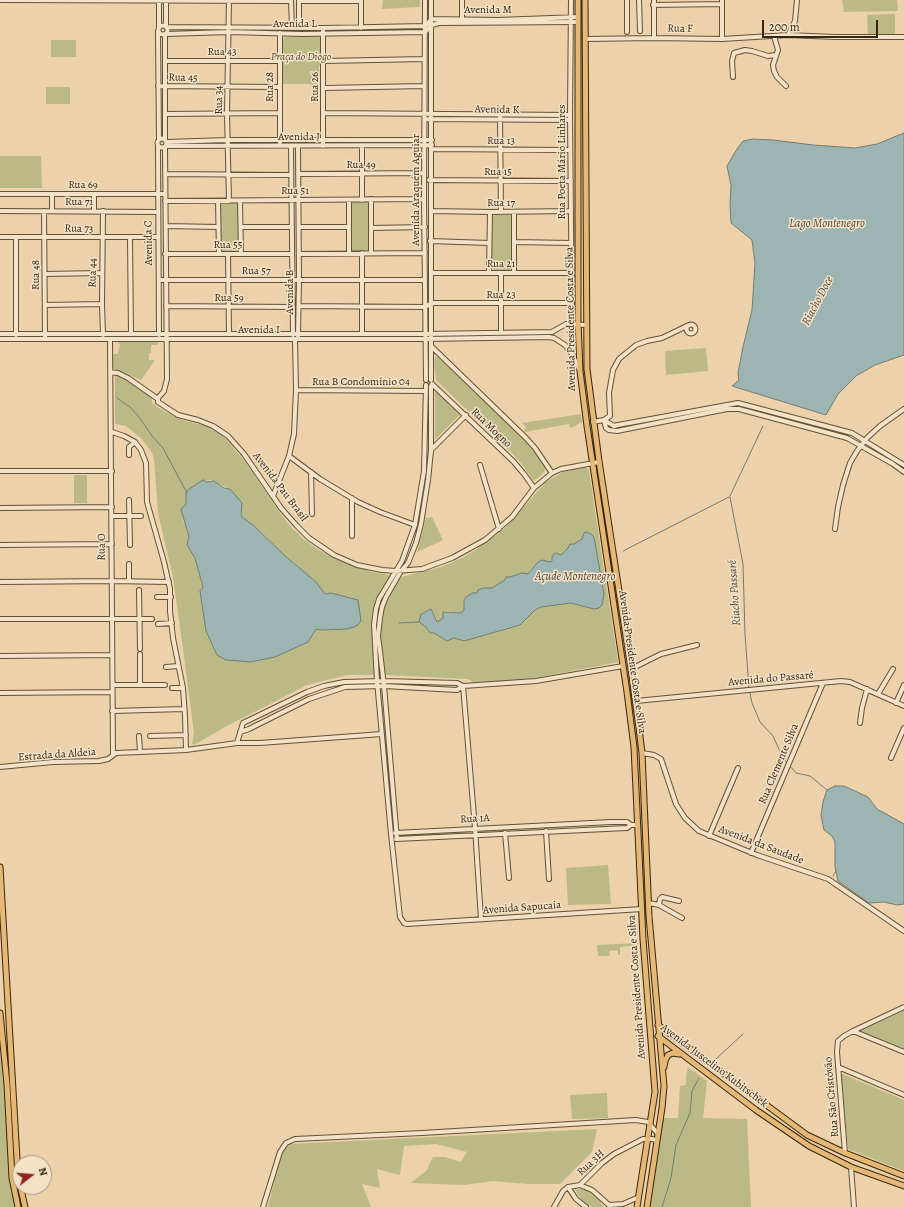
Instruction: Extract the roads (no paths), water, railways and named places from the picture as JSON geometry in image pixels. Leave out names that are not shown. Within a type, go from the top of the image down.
[{"type":"main road","name":"Avenida Presidente Costa e Silva","points":[[578,0],[578,325],[580,371],[592,463],[634,747],[642,909],[655,1092],[637,1207]]},
{"type":"main road","name":"Avenida Presidente Costa e Silva","points":[[585,0],[586,369],[599,462],[628,643],[642,753],[649,904],[664,1086],[647,1207]]},
{"type":"main road","points":[[578,232],[586,232]]},
{"type":"main road","points":[[618,634],[626,632]]},
{"type":"main road","points":[[620,645],[628,643]]},
{"type":"main road","points":[[634,747],[641,747]]},
{"type":"main road","points":[[637,807],[644,806]]},
{"type":"main road","points":[[637,818],[645,818]]},
{"type":"main road","points":[[0,867],[18,1176],[25,1207]]},
{"type":"main road","points":[[0,967],[5,965],[6,962]]},
{"type":"main road","points":[[0,978],[7,980]]},
{"type":"main road","points":[[0,1013],[7,1084],[12,1178],[18,1207]]},
{"type":"main road","name":"Avenida Juscelino Kubitschek","points":[[904,1176],[845,1154],[800,1130],[658,1025],[651,1031],[781,1128],[827,1156],[851,1167],[904,1186]]},
{"type":"main road","points":[[664,1086],[664,1065],[666,1058],[670,1054],[680,1054]]},
{"type":"main road","points":[[827,1156],[831,1147]]},
{"type":"street","points":[[0,0],[291,0],[292,28]]},
{"type":"street","points":[[159,0],[159,140],[157,143],[158,146],[162,148],[166,144],[162,139],[159,140]]},
{"type":"street","points":[[158,30],[161,35],[165,34],[167,31],[166,0]]},
{"type":"street","points":[[299,28],[299,0],[361,0],[361,28]]},
{"type":"street","name":"Avenida Araquém Aguiar","points":[[398,571],[408,563],[416,543],[421,524],[431,451],[429,383],[425,336],[424,0]]},
{"type":"street","name":"Avenida Araquém Aguiar","points":[[398,571],[415,525],[424,471],[426,391],[429,383],[432,303],[431,0]]},
{"type":"street","points":[[462,0],[462,19]]},
{"type":"street","name":"Rua Poeta Mário Linhares","points":[[571,0],[570,150],[572,324]]},
{"type":"street","points":[[626,0],[627,32]]},
{"type":"street","points":[[639,0],[640,31]]},
{"type":"street","points":[[788,35],[795,21],[797,0]]},
{"type":"street","name":"Rua 34","points":[[229,1],[227,114],[229,201]]},
{"type":"street","points":[[654,38],[654,2],[722,2],[722,39]]},
{"type":"street","points":[[425,26],[432,19]]},
{"type":"street","name":"Avenida M","points":[[432,19],[498,21]]},
{"type":"street","name":"Avenida M","points":[[432,25],[438,23],[578,20]]},
{"type":"street","points":[[425,32],[432,25]]},
{"type":"street","points":[[158,30],[162,26],[166,27]]},
{"type":"street","name":"Avenida L","points":[[166,27],[280,34],[361,28],[425,26]]},
{"type":"street","name":"Avenida L","points":[[165,34],[280,28],[299,28],[323,31],[425,32]]},
{"type":"street","name":"Rua 28","points":[[280,28],[280,146]]},
{"type":"street","name":"Rua 26","points":[[323,31],[323,146]]},
{"type":"street","name":"Avenida C","points":[[158,399],[167,384],[165,254],[165,34]]},
{"type":"street","name":"Rua F","points":[[585,39],[722,39],[788,35],[904,37]]},
{"type":"street","points":[[774,36],[778,50],[773,65],[774,72],[777,78],[786,86]]},
{"type":"street","points":[[733,77],[732,61],[734,53],[745,50],[768,56],[776,55]]},
{"type":"street","points":[[324,61],[424,59]]},
{"type":"street","name":"Rua 43","points":[[165,61],[279,61]]},
{"type":"street","name":"Rua 45","points":[[158,86],[228,88],[279,87]]},
{"type":"street","points":[[324,88],[424,86]]},
{"type":"street","points":[[165,114],[279,113]]},
{"type":"street","name":"Avenida K","points":[[324,113],[570,114]]},
{"type":"street","points":[[500,114],[501,212]]},
{"type":"street","name":"Avenida K","points":[[424,119],[570,120]]},
{"type":"street","name":"Avenida J","points":[[166,144],[228,140],[323,139],[425,143],[432,147]]},
{"type":"street","name":"Avenida J","points":[[166,144],[228,146],[362,146],[425,143],[432,140]]},
{"type":"street","name":"Avenida C","points":[[158,146],[159,337]]},
{"type":"street","name":"Avenida B","points":[[292,146],[292,334]]},
{"type":"street","name":"Avenida B","points":[[298,146],[299,334]]},
{"type":"street","points":[[362,146],[362,200]]},
{"type":"street","name":"Rua 13","points":[[432,147],[500,150],[570,150]]},
{"type":"street","name":"Rua 49","points":[[298,174],[424,173]]},
{"type":"street","points":[[166,174],[291,174]]},
{"type":"street","name":"Rua 15","points":[[425,181],[571,181]]},
{"type":"street","name":"Rua 69","points":[[0,194],[165,194]]},
{"type":"street","points":[[52,194],[52,211]]},
{"type":"street","points":[[94,194],[94,211]]},
{"type":"street","points":[[371,199],[371,253]]},
{"type":"street","name":"Rua 51","points":[[165,200],[240,201],[424,199]]},
{"type":"street","points":[[349,200],[349,253]]},
{"type":"street","points":[[218,201],[219,254]]},
{"type":"street","points":[[240,201],[241,254]]},
{"type":"street","name":"Rua 71","points":[[0,211],[158,212]]},
{"type":"street","name":"Rua 48","points":[[44,211],[45,337]]},
{"type":"street","name":"Rua 44","points":[[103,211],[103,334]]},
{"type":"street","name":"Rua 17","points":[[432,211],[571,211]]},
{"type":"street","points":[[489,273],[490,212]]},
{"type":"street","points":[[514,212],[514,273]]},
{"type":"street","points":[[166,226],[218,227]]},
{"type":"street","points":[[241,227],[292,227]]},
{"type":"street","points":[[298,227],[349,227]]},
{"type":"street","points":[[371,228],[425,227]]},
{"type":"street","name":"Rua 73","points":[[0,237],[158,237]]},
{"type":"street","points":[[16,238],[16,335]]},
{"type":"street","points":[[130,238],[131,334]]},
{"type":"street","points":[[425,240],[489,242]]},
{"type":"street","points":[[514,242],[571,243]]},
{"type":"street","points":[[362,253],[362,334]]},
{"type":"street","points":[[299,254],[425,253]]},
{"type":"street","name":"Rua 55","points":[[165,254],[292,254]]},
{"type":"street","points":[[228,255],[229,334]]},
{"type":"street","points":[[44,274],[102,273]]},
{"type":"street","name":"Rua 21","points":[[432,273],[571,273]]},
{"type":"street","points":[[501,273],[501,332]]},
{"type":"street","name":"Rua 57","points":[[159,280],[425,280]]},
{"type":"street","points":[[299,306],[425,306],[432,303]]},
{"type":"street","name":"Rua 23","points":[[432,303],[571,304]]},
{"type":"street","points":[[45,304],[102,304]]},
{"type":"street","name":"Rua 59","points":[[166,306],[292,307]]},
{"type":"street","name":"Avenida I","points":[[431,336],[501,332],[552,332],[566,324],[572,324]]},
{"type":"street","points":[[572,324],[586,325]]},
{"type":"street","points":[[593,422],[604,420],[610,416],[609,393],[613,370],[620,359],[636,345],[662,338],[689,325]]},
{"type":"street","points":[[518,332],[518,338]]},
{"type":"street","name":"Avenida I","points":[[0,334],[110,339],[159,337],[166,334],[362,334],[425,336]]},
{"type":"street","name":"Avenida I","points":[[0,339],[103,334],[131,334],[166,339],[295,339],[425,336],[518,338],[550,337],[562,342],[572,354],[580,371]]},
{"type":"street","points":[[272,496],[289,456],[295,420],[295,339],[292,334]]},
{"type":"street","points":[[295,339],[299,334]]},
{"type":"street","name":"Rua O","points":[[110,339],[112,432],[111,580],[113,755]]},
{"type":"street","points":[[431,346],[526,438],[552,472]]},
{"type":"street","name":"Avenida Pau Brasil","points":[[110,372],[118,373],[128,378],[158,399],[159,403],[178,415],[198,420],[213,426],[228,436],[244,454],[272,496],[303,533],[328,551],[344,560],[357,565],[382,570],[398,571],[422,569],[452,558],[475,547],[512,517],[534,488],[552,472],[599,462]]},
{"type":"street","name":"Rua Mogno","points":[[429,383],[466,415],[513,461],[534,488]]},
{"type":"street","name":"Rua B Condomínio 04","points":[[296,390],[426,391]]},
{"type":"street","points":[[604,420],[614,426],[738,403],[852,433],[904,465]]},
{"type":"street","points":[[604,420],[605,426],[609,430],[617,431],[727,409],[739,409],[841,435],[862,445],[904,472]]},
{"type":"street","points":[[835,529],[838,506],[850,463],[865,441],[880,426],[904,409]]},
{"type":"street","points":[[431,451],[466,415]]},
{"type":"street","points":[[112,432],[135,442],[141,450],[146,463],[146,493],[148,507],[169,582],[172,623],[182,688],[186,750]]},
{"type":"street","points":[[129,455],[129,447],[135,442]]},
{"type":"street","points":[[289,456],[352,498],[380,512],[415,525]]},
{"type":"street","points":[[480,465],[499,529]]},
{"type":"street","points":[[0,471],[112,471]]},
{"type":"street","points":[[311,472],[312,514]]},
{"type":"street","points":[[352,498],[352,536]]},
{"type":"street","points":[[129,500],[130,545]]},
{"type":"street","points":[[0,508],[112,507]]},
{"type":"street","points":[[112,516],[141,516]]},
{"type":"street","points":[[0,545],[112,544]]},
{"type":"street","points":[[129,564],[129,581]]},
{"type":"street","points":[[392,839],[377,681],[379,666],[378,636],[382,607],[398,571]]},
{"type":"street","points":[[0,582],[111,580],[169,582]]},
{"type":"street","points":[[139,590],[140,685]]},
{"type":"street","points":[[158,597],[171,597]]},
{"type":"street","points":[[0,619],[152,619]]},
{"type":"street","points":[[158,624],[172,623]]},
{"type":"street","points":[[631,668],[661,654],[697,645]]},
{"type":"street","points":[[0,656],[112,655]]},
{"type":"street","points":[[166,667],[178,666]]},
{"type":"street","points":[[379,666],[383,683],[398,839]]},
{"type":"street","points":[[237,743],[243,723],[307,692],[324,686],[344,682],[377,681],[383,683],[457,690],[463,686],[536,681],[623,666]]},
{"type":"street","points":[[878,694],[893,669]]},
{"type":"street","name":"Avenida do Passaré","points":[[636,701],[841,681],[850,682],[904,706]]},
{"type":"street","points":[[344,682],[345,687]]},
{"type":"street","points":[[240,732],[249,729],[308,699],[345,687],[378,686],[383,683]]},
{"type":"street","name":"Rua Clemente Silva","points":[[750,853],[823,683]]},
{"type":"street","points":[[112,685],[165,685]]},
{"type":"street","points":[[896,703],[904,685]]},
{"type":"street","points":[[463,686],[476,834],[481,920]]},
{"type":"street","points":[[172,688],[182,688]]},
{"type":"street","points":[[860,723],[867,690]]},
{"type":"street","points":[[0,693],[112,692]]},
{"type":"street","points":[[112,711],[184,709]]},
{"type":"street","points":[[891,758],[904,728]]},
{"type":"street","name":"Estrada da Aldeia","points":[[0,767],[53,762],[99,761],[108,759],[116,753],[186,750],[237,743],[260,743],[382,734]]},
{"type":"street","points":[[150,736],[186,735]]},
{"type":"street","points":[[140,736],[140,752]]},
{"type":"street","name":"Avenida da Saudade","points":[[642,753],[656,755],[661,759],[671,792],[680,811],[694,828],[750,853],[828,879],[904,931]]},
{"type":"street","points":[[709,836],[738,768]]},
{"type":"street","name":"Rua 1A","points":[[391,833],[560,824],[627,822],[631,825],[627,828],[392,839]]},
{"type":"street","points":[[631,825],[637,825]]},
{"type":"street","points":[[546,831],[549,879]]},
{"type":"street","points":[[505,833],[509,878]]},
{"type":"street","name":"Avenida Sapucaia","points":[[392,839],[399,912],[404,923],[481,920],[642,909]]},
{"type":"street","points":[[659,905],[662,897],[679,901]]},
{"type":"street","points":[[649,904],[659,905],[682,918]]},
{"type":"street","name":"Rua São Cristóvão","points":[[845,1154],[837,1052],[838,1041],[853,1031],[904,1006]]},
{"type":"street","points":[[853,1031],[904,1052]]},
{"type":"street","points":[[838,1067],[904,1095]]},
{"type":"street","points":[[263,1207],[280,1152],[286,1143],[295,1139],[636,1120],[645,1121],[658,1134]]},
{"type":"street","points":[[648,1138],[657,1141]]},
{"type":"street","name":"Rua 3H","points":[[568,1187],[580,1185],[605,1160],[630,1144],[648,1138]]},
{"type":"street","points":[[851,1167],[854,1207]]},
{"type":"street","points":[[580,1185],[592,1190],[609,1206],[623,1204],[639,1197]]},
{"type":"street","points":[[554,1207],[560,1194],[568,1187],[576,1199],[586,1207]]},
{"type":"water","name":"Lago Montenegro","points":[[904,133],[904,355],[875,365],[856,376],[838,394],[826,415],[732,386],[739,380],[738,373],[752,310],[755,263],[752,240],[731,223],[731,185],[727,166],[737,149],[743,141],[753,139],[855,148],[877,144]]},
{"type":"water","points":[[203,480],[206,482],[214,481],[224,488],[230,489],[242,503],[241,515],[243,518],[253,525],[284,555],[316,582],[325,594],[331,593],[358,600],[361,621],[358,625],[347,629],[316,629],[308,642],[275,657],[251,662],[226,660],[217,655],[206,631],[200,591],[203,587],[195,558],[187,545],[189,537],[181,509],[186,504],[186,492]]},
{"type":"water","name":"Açude Montenegro","points":[[586,532],[594,537],[604,594],[602,605],[599,608],[594,609],[571,603],[541,607],[535,610],[520,625],[464,641],[454,638],[447,641],[434,633],[430,633],[426,627],[419,622],[421,614],[431,609],[437,622],[443,618],[443,612],[461,613],[464,610],[464,601],[466,597],[472,593],[477,593],[478,590],[483,588],[492,588],[505,580],[506,577],[522,573],[528,574],[538,562],[542,560],[550,562],[552,561],[554,554],[556,553],[561,555],[570,544],[574,544],[582,539],[584,533]]},
{"type":"water","points":[[835,786],[844,786],[868,797],[877,809],[904,824],[904,904],[897,905],[884,902],[869,903],[838,881],[835,867],[835,842],[832,836],[824,830],[821,816],[827,790]]},
{"type":"waterway","points":[[117,398],[130,407],[163,448],[187,493]]},
{"type":"waterway","name":"Riacho Doce","points":[[730,496],[763,426]]},
{"type":"waterway","points":[[623,551],[729,497]]},
{"type":"waterway","name":"Riacho Passaré","points":[[730,497],[743,564],[745,634],[749,689]]},
{"type":"waterway","points":[[399,623],[419,622]]},
{"type":"waterway","name":"Riacho Passaré","points":[[750,693],[752,703],[760,722],[773,736],[782,756],[787,763]]},
{"type":"waterway","name":"Riacho Passaré","points":[[789,765],[796,773],[810,776],[827,790]]},
{"type":"waterway","points":[[833,876],[836,871]]},
{"type":"waterway","points":[[715,1060],[743,1034]]},
{"type":"waterway","points":[[662,1207],[671,1178],[676,1145],[690,1113],[692,1091],[699,1078]]},
{"type":"park label","name":"Praça do Diogo","points":[[301,57]]}]
